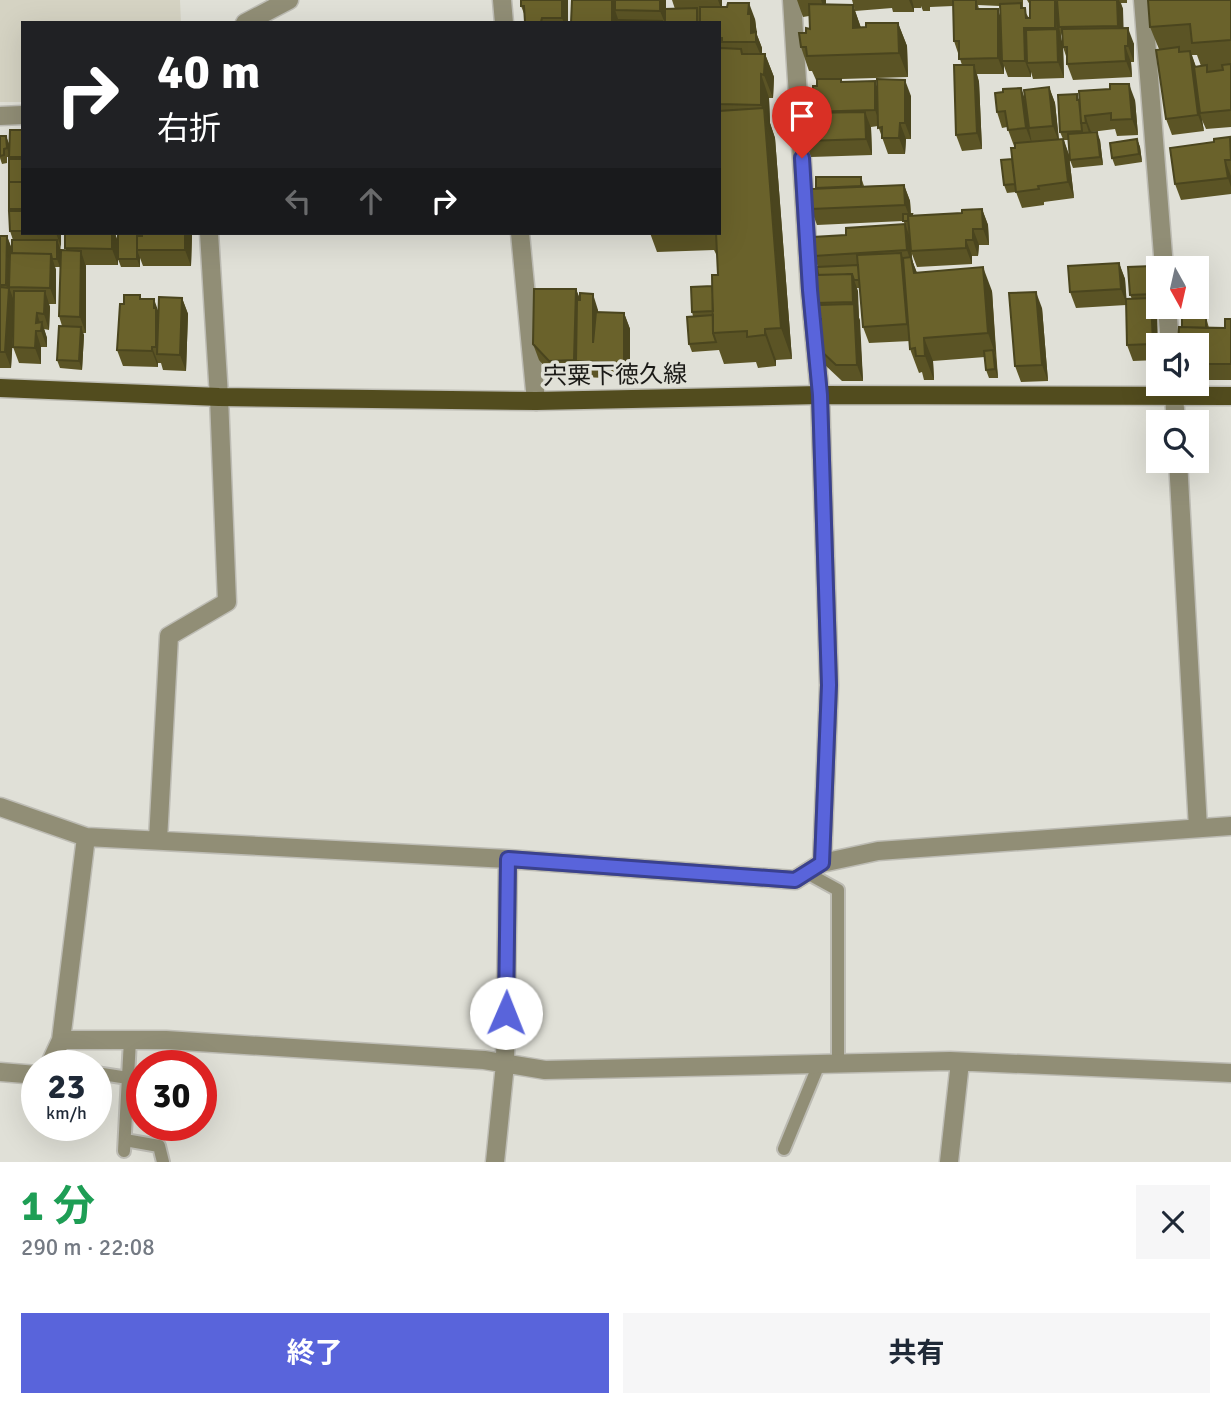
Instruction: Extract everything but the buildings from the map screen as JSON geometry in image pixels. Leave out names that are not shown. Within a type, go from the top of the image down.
[{"type":"main road","name":"宍粟下徳久線","points":[[0,388],[219,397],[536,401],[1146,390]]},
{"type":"main road","name":"宍粟下徳久線","points":[[1209,394],[1231,396]]},
{"type":"street","points":[[249,21],[289,0]]},
{"type":"street","points":[[502,0],[503,21]]},
{"type":"street","points":[[792,0],[810,290],[820,395],[829,685],[814,868]]},
{"type":"street","points":[[1143,0],[1163,256]]},
{"type":"street","points":[[0,116],[21,115]]},
{"type":"street","points":[[158,841],[169,636],[227,602],[209,235]]},
{"type":"street","points":[[520,235],[536,401]]},
{"type":"street","points":[[1179,473],[1198,828]]},
{"type":"street","points":[[0,807],[86,837],[508,859],[795,880],[814,868],[878,851],[1231,826]]},
{"type":"street","points":[[56,1050],[61,1040],[86,837]]},
{"type":"street","points":[[495,1162],[505,1065],[508,859]]},
{"type":"street","points":[[61,1040],[166,1041],[470,1059],[545,1070],[960,1062],[1231,1073]]},
{"type":"street","points":[[949,1162],[960,1062]]},
{"type":"street","points":[[0,1072],[21,1074]]},
{"type":"lane","points":[[814,868],[838,890],[838,1063]]},
{"type":"lane","points":[[130,1041],[130,1050]]},
{"type":"lane","points":[[784,1149],[819,1064]]},
{"type":"lane","points":[[126,1123],[125,1146],[159,1146],[163,1162]]},
{"type":"shaded area","points":[[0,0],[180,0],[181,21],[21,21],[21,102],[0,102]]},
{"type":"route","points":[[506,1013],[508,859],[795,880],[822,863],[829,685],[820,395],[802,158]]}]
